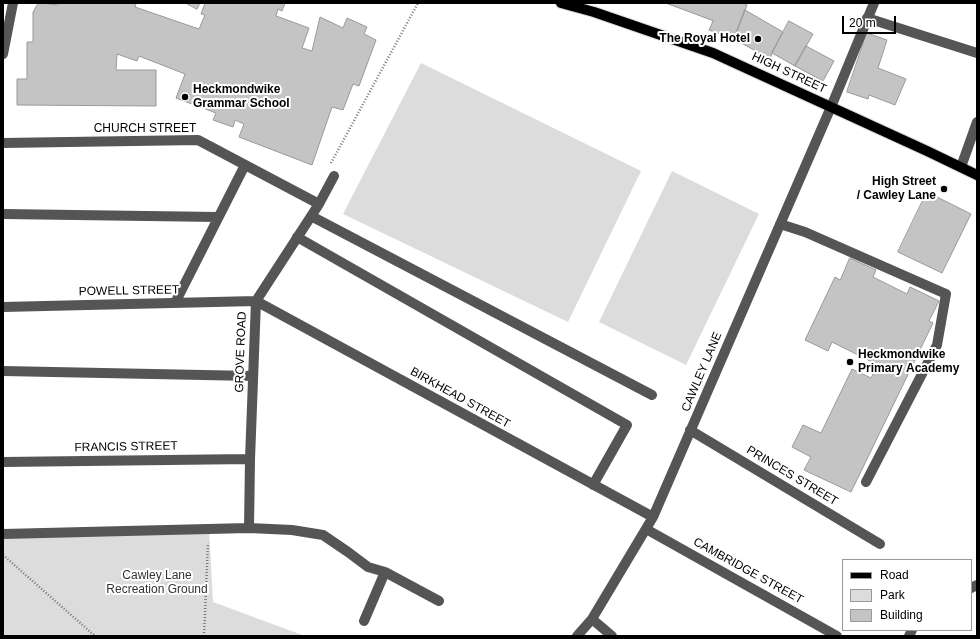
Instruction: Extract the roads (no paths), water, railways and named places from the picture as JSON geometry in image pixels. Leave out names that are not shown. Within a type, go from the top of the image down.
[{"type":"main road","name":"HIGH STREET","points":[[561,3],[594,12],[713,53],[961,167],[977,176]]},
{"type":"street","points":[[3,54],[14,3]]},
{"type":"street","name":"CAWLEY LANE","points":[[577,636],[592,618],[652,517],[831,107],[874,3]]},
{"type":"street","points":[[867,18],[977,53]]},
{"type":"street","points":[[961,167],[977,122]]},
{"type":"street","name":"CHURCH STREET","points":[[3,143],[198,140],[319,204]]},
{"type":"street","points":[[175,303],[245,165]]},
{"type":"street","name":"GROVE ROAD","points":[[249,528],[256,301],[319,204],[334,176]]},
{"type":"street","points":[[3,214],[218,217]]},
{"type":"street","points":[[311,216],[652,395]]},
{"type":"street","points":[[780,224],[805,232],[946,294],[937,345],[866,482]]},
{"type":"street","points":[[297,237],[627,425],[593,485]]},
{"type":"street","name":"POWELL STREET","points":[[3,307],[256,301]]},
{"type":"street","name":"BIRKHEAD STREET","points":[[256,301],[652,517]]},
{"type":"street","points":[[3,371],[253,376]]},
{"type":"street","name":"PRINCES STREET","points":[[690,430],[880,544]]},
{"type":"street","name":"FRANCIS STREET","points":[[3,462],[250,459]]},
{"type":"street","points":[[3,534],[249,528],[292,530],[323,535],[368,567],[385,572],[439,601]]},
{"type":"street","name":"CAMBRIDGE STREET","points":[[646,529],[836,636]]},
{"type":"street","points":[[364,620],[385,572]]},
{"type":"street","points":[[592,618],[612,636]]},
{"type":"place","name":"The Royal Hotel","points":[[758,39]]},
{"type":"place","name":"Heckmondwike Grammar School","points":[[185,97]]},
{"type":"place","name":"High Street / Cawley Lane","points":[[944,189]]},
{"type":"place","name":"Heckmondwike Primary Academy","points":[[850,362]]},
{"type":"park label","name":"Cawley Lane Recreation Ground","points":[[157,583]]}]
